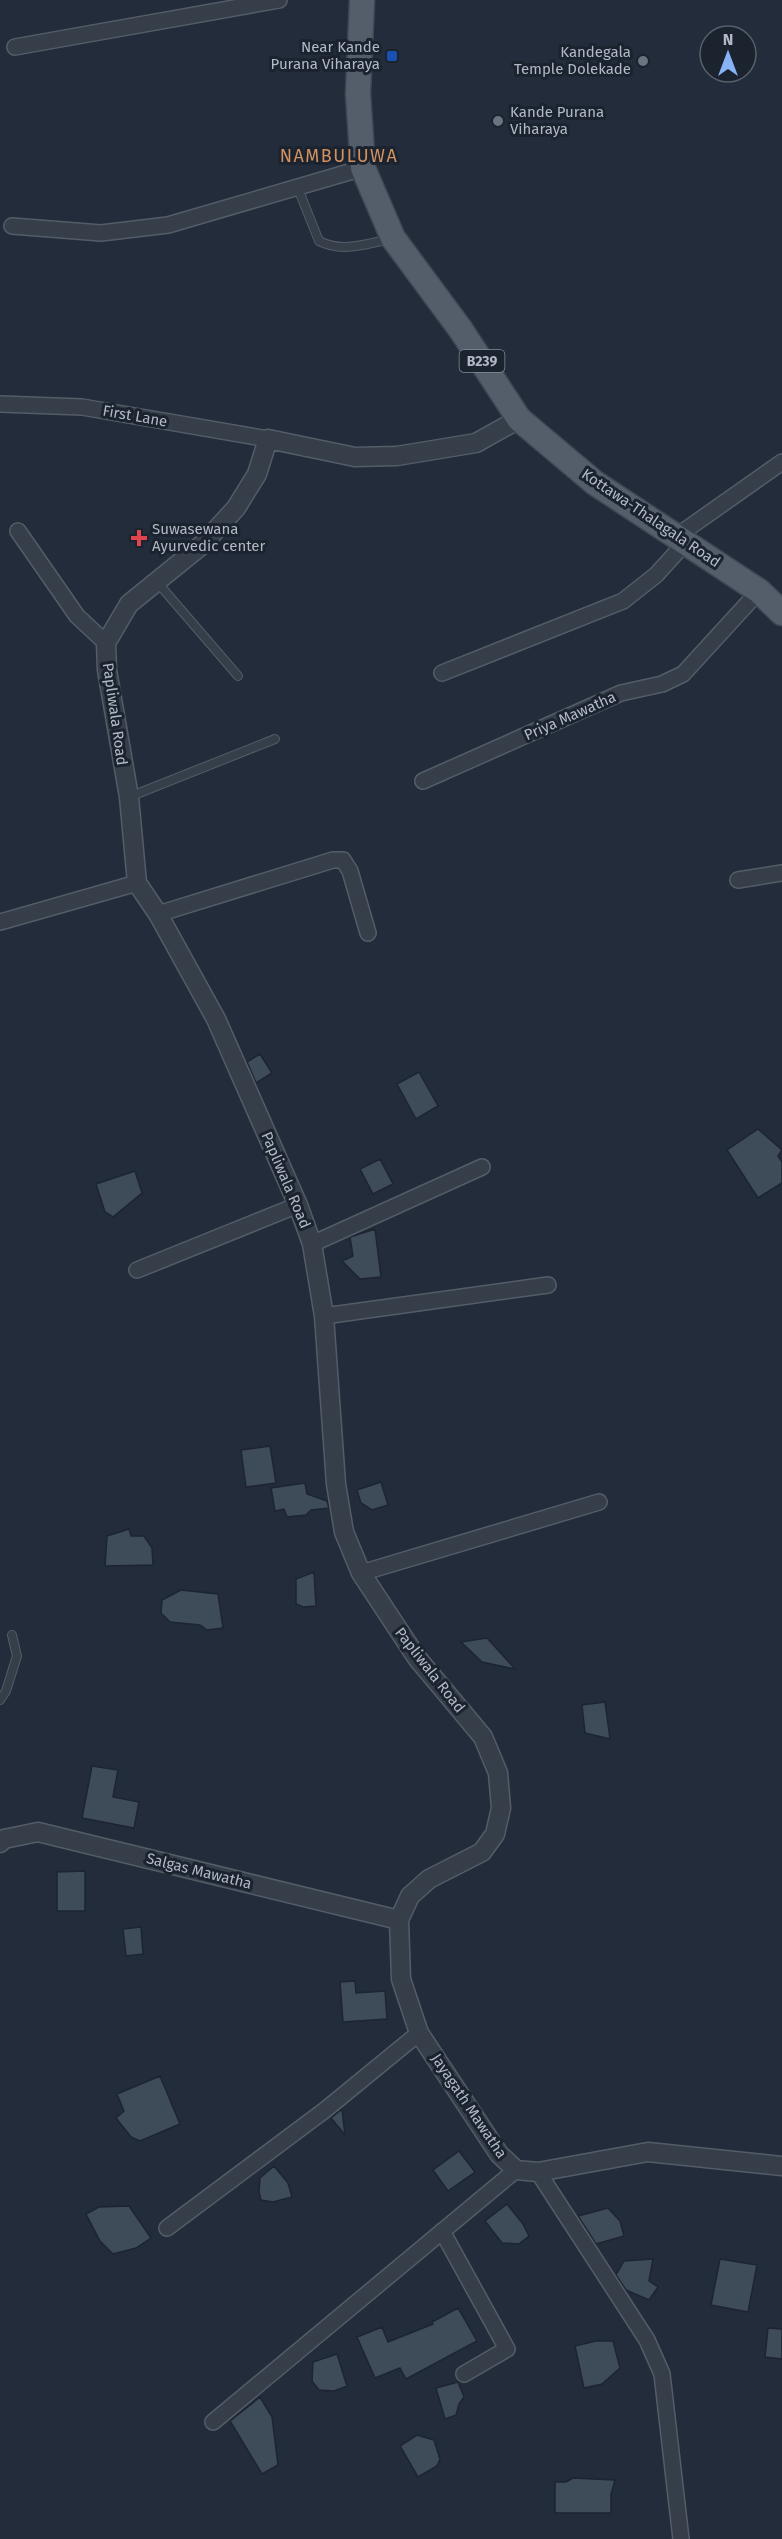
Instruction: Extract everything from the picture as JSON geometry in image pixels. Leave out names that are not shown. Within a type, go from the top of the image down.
[{"type":"main road","name":"Kottawa-Thalagala Road","points":[[362,0],[358,94],[363,168],[393,238],[461,330],[519,419],[595,483],[759,591],[782,614]]},
{"type":"street","points":[[15,47],[279,0]]},
{"type":"street","points":[[12,226],[101,233],[168,225],[363,168]]},
{"type":"street","name":"First Lane","points":[[0,404],[82,407],[268,439]]},
{"type":"street","points":[[268,439],[355,457],[398,456],[476,443],[519,419]]},
{"type":"street","name":"Papliwala Road","points":[[268,439],[256,474],[236,508],[203,544],[129,604],[106,643],[107,670],[129,797],[137,883],[158,914],[216,1019],[298,1205],[312,1244],[324,1316],[336,1484],[344,1532],[361,1573],[417,1658],[483,1737],[498,1773],[501,1808],[495,1834],[482,1852],[429,1879],[416,1890],[410,1896],[399,1920]]},
{"type":"street","points":[[442,673],[623,601],[656,575],[682,539],[782,462]]},
{"type":"street","points":[[18,531],[77,616],[106,643]]},
{"type":"street","name":"Priya Mawatha","points":[[423,781],[621,693],[662,684],[683,674],[759,591]]},
{"type":"street","points":[[158,914],[333,860],[343,860],[350,871],[368,933]]},
{"type":"street","points":[[738,880],[782,873]]},
{"type":"street","points":[[0,922],[137,883]]},
{"type":"street","points":[[312,1244],[482,1167]]},
{"type":"street","points":[[137,1270],[298,1205]]},
{"type":"street","points":[[324,1316],[548,1285]]},
{"type":"street","points":[[361,1573],[600,1502]]},
{"type":"street","name":"Salgas Mawatha","points":[[0,1843],[4,1839],[38,1832],[399,1920]]},
{"type":"street","name":"Jayagath Mawatha","points":[[399,1920],[401,1979],[419,2033],[499,2154],[516,2170],[538,2172],[648,2152],[782,2166]]},
{"type":"street","points":[[167,2228],[325,2110],[419,2033]]},
{"type":"street","points":[[213,2422],[516,2170]]},
{"type":"street","points":[[538,2172],[647,2340],[662,2374],[681,2539]]},
{"type":"street","points":[[442,2231],[507,2349],[464,2374]]},
{"type":"lane","points":[[297,186],[319,241],[329,247],[346,248],[393,238]]},
{"type":"lane","points":[[157,582],[238,676]]},
{"type":"lane","points":[[129,797],[275,739]]},
{"type":"lane","points":[[0,1700],[6,1691],[17,1656],[12,1635]]},
{"type":"building","points":[[260,1054],[272,1073],[256,1083],[247,1062]]},
{"type":"building","points":[[419,1072],[438,1106],[416,1119],[397,1084]]},
{"type":"building","points":[[758,1129],[782,1150],[778,1156],[782,1162],[782,1183],[758,1198],[727,1150]]},
{"type":"building","points":[[380,1159],[393,1184],[373,1194],[360,1169]]},
{"type":"building","points":[[135,1171],[142,1193],[113,1217],[105,1212],[96,1184]]},
{"type":"building","points":[[375,1229],[381,1277],[360,1279],[342,1261],[353,1256],[350,1237]]},
{"type":"building","points":[[270,1446],[276,1483],[246,1487],[241,1450]]},
{"type":"building","points":[[381,1482],[388,1505],[372,1510],[361,1503],[357,1490]]},
{"type":"building","points":[[305,1483],[307,1494],[327,1501],[329,1508],[311,1510],[306,1515],[287,1517],[284,1509],[275,1511],[271,1488]]},
{"type":"building","points":[[129,1529],[131,1536],[144,1536],[152,1548],[153,1565],[105,1566],[107,1536]]},
{"type":"building","points":[[314,1572],[316,1606],[303,1607],[296,1604],[296,1579]]},
{"type":"building","points":[[181,1590],[218,1594],[223,1628],[207,1630],[200,1625],[170,1622],[161,1613],[162,1600]]},
{"type":"building","points":[[487,1638],[515,1669],[482,1662],[461,1642]]},
{"type":"building","points":[[605,1702],[610,1739],[585,1733],[582,1705]]},
{"type":"building","points":[[92,1766],[118,1770],[113,1797],[139,1802],[134,1828],[82,1818]]},
{"type":"building","points":[[85,1871],[85,1911],[57,1911],[57,1872]]},
{"type":"building","points":[[141,1927],[143,1954],[126,1956],[123,1929]]},
{"type":"building","points":[[355,1981],[356,1993],[385,1991],[387,2019],[343,2022],[340,1982]]},
{"type":"building","points":[[160,2076],[180,2124],[140,2141],[131,2137],[116,2118],[124,2111],[117,2094]]},
{"type":"building","points":[[342,2109],[345,2135],[331,2118]]},
{"type":"building","points":[[459,2151],[475,2172],[448,2191],[433,2170]]},
{"type":"building","points":[[274,2166],[288,2183],[292,2197],[273,2202],[261,2200],[260,2178]]},
{"type":"building","points":[[507,2204],[523,2224],[529,2236],[519,2244],[502,2243],[485,2221]]},
{"type":"building","points":[[129,2206],[151,2238],[136,2248],[113,2254],[100,2241],[86,2214],[99,2207]]},
{"type":"building","points":[[608,2208],[620,2221],[624,2236],[596,2244],[578,2216]]},
{"type":"building","points":[[653,2259],[649,2281],[658,2287],[649,2300],[626,2290],[616,2275],[624,2261]]},
{"type":"building","points":[[720,2259],[757,2265],[748,2312],[711,2305]]},
{"type":"building","points":[[458,2308],[477,2341],[406,2379],[400,2368],[375,2378],[357,2337],[382,2327],[388,2342],[433,2324],[432,2322]]},
{"type":"building","points":[[768,2328],[782,2329],[782,2359],[765,2357]]},
{"type":"building","points":[[596,2341],[613,2341],[620,2368],[602,2384],[584,2388],[575,2346]]},
{"type":"building","points":[[337,2354],[347,2386],[334,2391],[319,2390],[312,2381],[313,2362]]},
{"type":"building","points":[[458,2382],[464,2397],[456,2415],[445,2419],[436,2388]]},
{"type":"building","points":[[260,2397],[272,2417],[278,2465],[262,2474],[230,2421]]},
{"type":"building","points":[[417,2435],[434,2440],[440,2459],[437,2466],[418,2477],[400,2446]]},
{"type":"building","points":[[573,2478],[615,2480],[611,2494],[611,2513],[555,2513],[555,2482],[566,2482]]},
{"type":"place","name":"Near Kande Purana Viharaya","points":[[392,56]]},
{"type":"place","name":"Kandegala Temple Dolekade","points":[[643,61]]},
{"type":"place","name":"Kande Purana Viharaya","points":[[498,121]]},
{"type":"place","name":"Suwasewana Ayurvedic center","points":[[139,538]]},
{"type":"district","name":"NAMBULUWA","points":[[339,156]]}]
